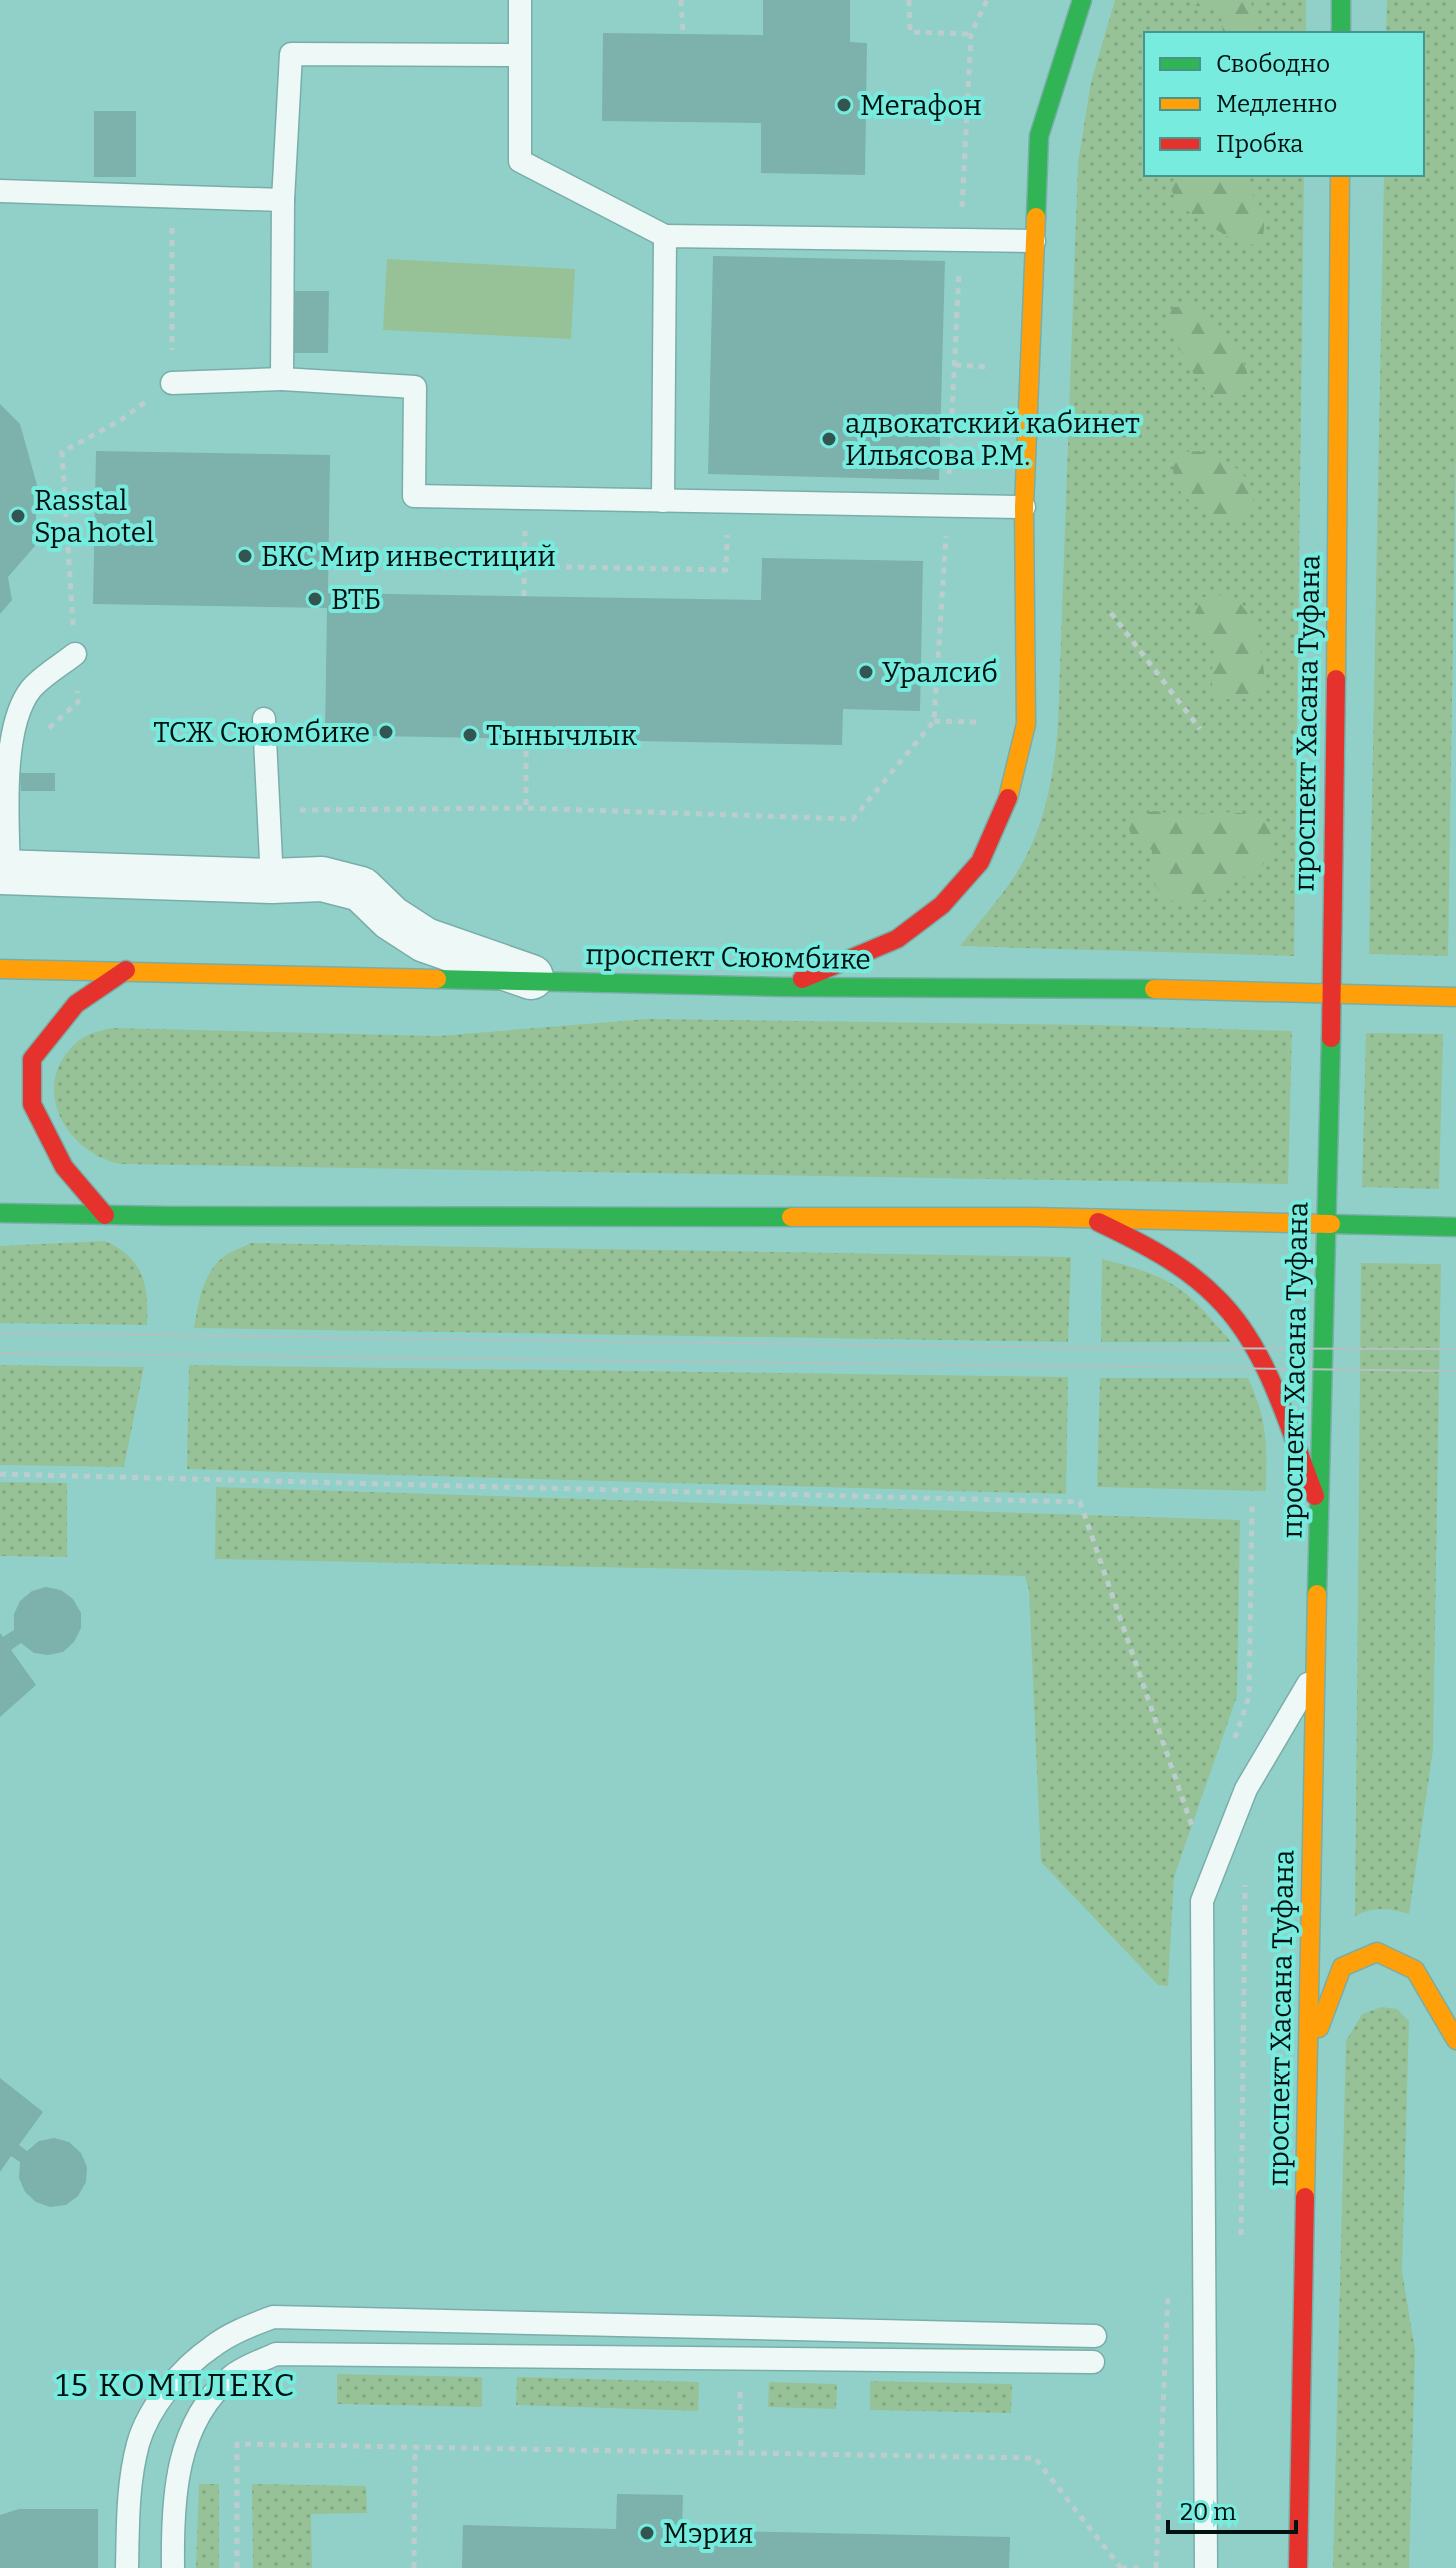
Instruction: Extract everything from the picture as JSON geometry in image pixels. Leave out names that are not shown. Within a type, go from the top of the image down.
[{"type":"main road","points":[[783,987],[897,939],[942,905],[980,862],[1007,802],[1026,724],[1024,507],[1039,136],[1082,0]]},
{"type":"main road","points":[[1341,0],[1341,32]]},
{"type":"main road","name":"проспект Хасана Туфана","points":[[1298,2568],[1336,734],[1340,176]]},
{"type":"main road","name":"проспект Сююмбике","points":[[0,969],[783,987],[1096,987],[1456,997]]},
{"type":"main road","points":[[105,1215],[64,1167],[32,1104],[32,1059],[76,1004],[126,970]]},
{"type":"main road","points":[[0,1213],[1089,1218],[1456,1227]]},
{"type":"main road","points":[[1089,1218],[1136,1240],[1189,1274],[1228,1309],[1255,1350],[1319,1507]]},
{"type":"main road","points":[[1307,2057],[1342,1967],[1377,1952],[1415,1970],[1456,2040]]},
{"type":"street","points":[[5,872],[272,881],[322,879],[361,889],[391,918],[425,940],[545,982]]},
{"type":"lane","points":[[520,0],[520,161],[665,236],[1034,241]]},
{"type":"lane","points":[[282,379],[283,200],[291,54],[519,55]]},
{"type":"lane","points":[[0,191],[283,200]]},
{"type":"lane","points":[[663,501],[665,236]]},
{"type":"lane","points":[[172,383],[282,379],[415,387],[414,496],[1024,507]]},
{"type":"lane","points":[[5,872],[12,733],[19,710],[32,689],[75,654]]},
{"type":"lane","points":[[264,719],[272,881]]},
{"type":"lane","points":[[1206,2568],[1202,1901],[1246,1789],[1317,1669]]},
{"type":"lane","points":[[127,2568],[130,2491],[138,2442],[152,2413],[188,2367],[211,2347],[241,2329],[273,2317],[1095,2336]]},
{"type":"lane","points":[[173,2568],[173,2526],[179,2466],[198,2414],[233,2375],[276,2354],[1093,2362]]},
{"type":"path","points":[[681,0],[683,34]]},
{"type":"path","points":[[909,0],[910,32],[971,34]]},
{"type":"path","points":[[960,239],[971,34],[987,0]]},
{"type":"path","points":[[11,765],[78,702],[62,452],[121,420],[172,383],[172,196]]},
{"type":"path","points":[[524,596],[526,498]]},
{"type":"path","points":[[362,563],[726,570],[727,502]]},
{"type":"path","points":[[1111,613],[1200,729]]},
{"type":"path","points":[[269,810],[526,808],[853,819],[934,721],[986,722]]},
{"type":"path","points":[[526,739],[526,808]]},
{"type":"path","points":[[0,1474],[1080,1502],[1198,1843]]},
{"type":"path","points":[[1246,1789],[1249,1697]]},
{"type":"path","points":[[1240,2250],[1245,1884]]},
{"type":"path","points":[[237,2568],[237,2444],[1035,2458],[1121,2568],[1141,2568]]},
{"type":"path","points":[[414,2568],[415,2448]]},
{"type":"green space","points":[[1115,0],[1306,0],[1306,32],[1144,32],[1144,176],[1304,176],[1294,956],[960,946],[1001,895],[1024,860],[1046,804],[1054,764],[1058,724],[1078,163],[1091,82]]},
{"type":"green space","points":[[1188,0],[1251,0],[1254,22],[1250,32],[1223,32],[1221,16],[1210,6],[1192,6]]},
{"type":"green space","points":[[1387,0],[1456,0],[1456,447],[1448,956],[1369,954],[1384,176],[1424,176],[1424,32],[1386,32]]},
{"type":"green space","points":[[1177,176],[1236,176],[1262,211],[1262,239],[1252,245],[1234,241],[1177,204],[1170,185]]},
{"type":"green space","points":[[387,259],[575,269],[571,339],[383,330]]},
{"type":"green space","points":[[1191,306],[1222,331],[1239,352],[1249,390],[1239,397],[1224,400],[1211,394],[1188,364],[1168,318],[1173,307]]},
{"type":"green space","points":[[1199,451],[1223,460],[1239,471],[1249,484],[1253,497],[1251,509],[1244,517],[1233,521],[1217,518],[1197,507],[1174,485],[1173,466],[1184,452]]},
{"type":"green space","points":[[1220,595],[1236,601],[1245,609],[1259,641],[1265,686],[1245,699],[1229,700],[1217,692],[1211,676],[1217,653],[1192,629],[1196,610],[1204,597]]},
{"type":"green space","points":[[1155,811],[1185,815],[1236,813],[1256,817],[1264,821],[1274,834],[1272,850],[1257,871],[1232,878],[1202,901],[1190,904],[1175,902],[1163,895],[1154,882],[1152,850],[1134,842],[1129,829],[1135,815]]},
{"type":"green space","points":[[647,1019],[1292,1031],[1288,1184],[120,1164],[100,1157],[83,1146],[59,1115],[54,1096],[55,1078],[62,1059],[81,1039],[112,1028],[438,1036]]},
{"type":"green space","points":[[1366,1033],[1443,1034],[1439,1189],[1362,1187]]},
{"type":"green space","points":[[105,1241],[128,1256],[141,1275],[147,1298],[147,1325],[0,1323],[0,1246]]},
{"type":"green space","points":[[251,1243],[1071,1257],[1068,1342],[194,1328],[202,1290],[215,1265],[225,1256]]},
{"type":"green space","points":[[1102,1259],[1139,1269],[1184,1292],[1231,1342],[1101,1342]]},
{"type":"green space","points":[[1361,1263],[1441,1264],[1433,1750],[1409,1914],[1381,1909],[1355,1916]]},
{"type":"green space","points":[[0,1365],[144,1367],[124,1467],[0,1465]]},
{"type":"green space","points":[[189,1365],[1068,1377],[1066,1494],[187,1469]]},
{"type":"green space","points":[[1100,1378],[1248,1378],[1265,1433],[1266,1491],[1097,1487]]},
{"type":"green space","points":[[0,1482],[67,1483],[67,1557],[0,1556]]},
{"type":"green space","points":[[216,1487],[1240,1520],[1237,1696],[1174,1877],[1168,1986],[1158,1985],[1041,1862],[1029,1590],[1025,1576],[215,1559]]},
{"type":"green space","points":[[1382,2007],[1397,2009],[1409,2021],[1402,2271],[1415,2350],[1409,2568],[1333,2568],[1346,2041],[1362,2014]]},
{"type":"green space","points":[[337,2374],[482,2377],[482,2407],[337,2404]]},
{"type":"green space","points":[[517,2377],[699,2382],[698,2411],[516,2405]]},
{"type":"green space","points":[[870,2381],[1012,2384],[1011,2413],[870,2410]]},
{"type":"green space","points":[[769,2382],[837,2384],[836,2409],[768,2407]]},
{"type":"green space","points":[[199,2484],[219,2484],[219,2568],[196,2568]]},
{"type":"green space","points":[[252,2484],[366,2486],[367,2513],[311,2514],[312,2568],[253,2568]]},
{"type":"building","points":[[763,0],[850,0],[850,42],[867,43],[865,175],[761,173],[761,123],[602,121],[603,33],[763,35]]},
{"type":"building","points":[[94,111],[136,111],[136,177],[94,177]]},
{"type":"building","points":[[713,256],[945,261],[939,480],[708,474]]},
{"type":"building","points":[[288,291],[329,291],[328,353],[288,353]]},
{"type":"building","name":"Rasstal Spa hotel","points":[[0,404],[20,424],[37,485],[35,546],[8,577],[12,600],[0,614]]},
{"type":"building","points":[[96,451],[330,455],[328,593],[761,600],[762,558],[923,561],[920,711],[843,709],[842,745],[325,735],[327,608],[93,604]]},
{"type":"building","points":[[20,773],[55,773],[55,791],[21,791]]},
{"type":"building","points":[[46,1587],[61,1590],[73,1599],[81,1613],[81,1628],[74,1642],[63,1652],[48,1655],[34,1653],[21,1643],[11,1650],[36,1685],[0,1717],[0,1633],[3,1637],[14,1630],[14,1614],[20,1601],[32,1591]]},
{"type":"building","points":[[0,2078],[43,2112],[19,2145],[27,2151],[39,2141],[54,2138],[69,2142],[81,2153],[87,2167],[86,2182],[78,2196],[66,2205],[50,2207],[36,2202],[25,2192],[19,2178],[20,2162],[11,2156],[0,2172]]},
{"type":"building","name":"Мэрия","points":[[617,2494],[683,2495],[682,2530],[1010,2537],[1009,2568],[462,2568],[463,2525],[616,2529]]},
{"type":"building","points":[[19,2509],[98,2509],[98,2568],[0,2568],[0,2515]]},
{"type":"tram line","points":[[0,1333],[1085,1348],[1456,1349]]},
{"type":"tram line","points":[[0,1353],[1456,1371]]},
{"type":"traffic: fast","points":[[1036,217],[1039,136],[1082,0]]},
{"type":"traffic: fast","points":[[1341,0],[1341,32]]},
{"type":"traffic: fast","points":[[437,979],[783,987],[1154,989]]},
{"type":"traffic: fast","points":[[1317,1594],[1331,1038]]},
{"type":"traffic: fast","points":[[0,1213],[791,1217]]},
{"type":"traffic: fast","points":[[1331,1224],[1456,1227]]},
{"type":"traffic: slow","points":[[1336,679],[1340,176]]},
{"type":"traffic: slow","points":[[1008,798],[1026,724],[1024,507],[1036,217]]},
{"type":"traffic: slow","points":[[0,969],[437,979]]},
{"type":"traffic: slow","points":[[1154,989],[1456,997]]},
{"type":"traffic: slow","points":[[791,1217],[1032,1217],[1331,1224]]},
{"type":"traffic: slow","points":[[1305,2197],[1317,1594]]},
{"type":"traffic: slow","points":[[1319,2028],[1342,1967],[1377,1952],[1415,1970],[1456,2040]]},
{"type":"traffic: jam","points":[[1331,1038],[1336,679]]},
{"type":"traffic: jam","points":[[802,979],[897,939],[942,905],[980,862],[1008,798]]},
{"type":"traffic: jam","points":[[105,1215],[64,1167],[32,1104],[32,1059],[76,1004],[126,970]]},
{"type":"traffic: jam","points":[[1098,1222],[1176,1264],[1204,1286],[1235,1318],[1251,1341],[1276,1391],[1315,1496]]},
{"type":"traffic: jam","points":[[1298,2568],[1305,2197]]},
{"type":"place","name":"Мегафон","points":[[844,105]]},
{"type":"place","name":"адвокатский кабинет Ильясова Р.М.","points":[[829,439]]},
{"type":"place","name":"Rasstal Spa hotel","points":[[18,516]]},
{"type":"place","name":"БКС Мир инвестиций","points":[[245,556]]},
{"type":"place","name":"ВТБ","points":[[315,599]]},
{"type":"place","name":"Уралсиб","points":[[866,672]]},
{"type":"place","name":"ТСЖ Сююмбике","points":[[386,732]]},
{"type":"place","name":"Тынычлык","points":[[470,735]]},
{"type":"place","name":"Мэрия","points":[[647,2533]]},
{"type":"district","name":"15 КОМПЛЕКС","points":[[176,2385]]}]
